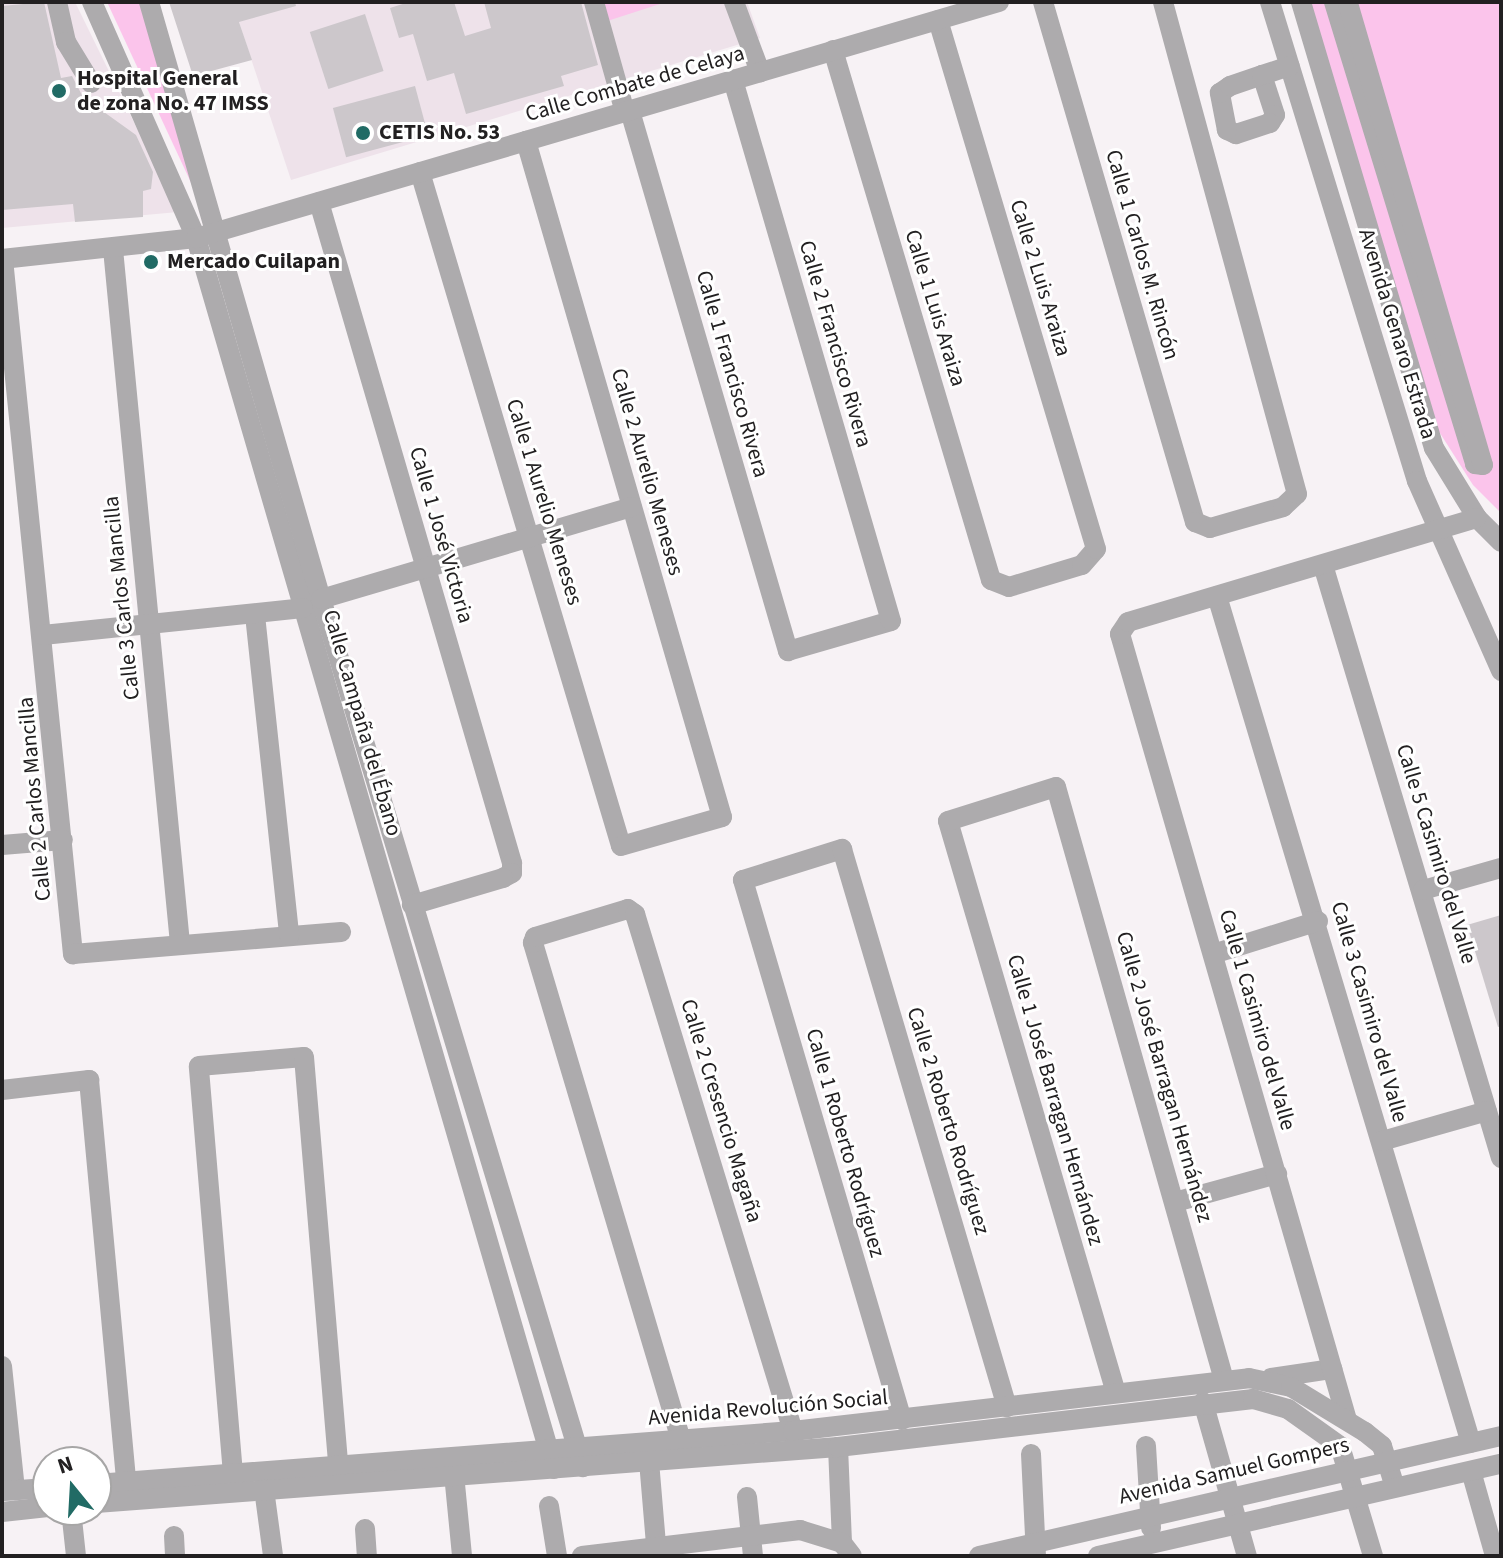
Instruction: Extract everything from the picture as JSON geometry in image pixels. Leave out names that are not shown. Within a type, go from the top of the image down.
[{"type":"street","points":[[57,2],[66,42],[91,83]]},
{"type":"street","name":"Calle Campaña del Ébano","points":[[92,2],[204,236]]},
{"type":"street","name":"Calle Campaña del Ébano","points":[[149,2],[204,236],[360,764],[552,1460]]},
{"type":"street","name":"Calle 1 Francisco Rivera","points":[[594,2],[788,651]]},
{"type":"street","points":[[734,2],[760,72]]},
{"type":"street","name":"Calle Combate de Celaya","points":[[3,259],[113,249],[204,236],[999,2]]},
{"type":"street","name":"Calle 1 Carlos M. Rincón","points":[[1043,2],[1195,522],[1210,528],[1283,507],[1297,494],[1163,2]]},
{"type":"street","name":"Avenida Genaro Estrada","points":[[1270,2],[1417,481],[1501,671]]},
{"type":"street","name":"Avenida Genaro Estrada","points":[[1301,2],[1434,448],[1477,518],[1501,542]]},
{"type":"street","points":[[1334,2],[1475,464],[1483,465],[1348,2]]},
{"type":"street","name":"Calle 2 Luis Araiza","points":[[938,20],[1096,549],[1082,565],[1009,587],[991,580]]},
{"type":"street","name":"Calle 1 Luis Araiza","points":[[833,50],[991,580]]},
{"type":"street","points":[[1262,75],[1290,66]]},
{"type":"street","name":"Calle 2 Francisco Rivera","points":[[733,80],[891,621],[788,651]]},
{"type":"street","name":"Calle 2 Aurelio Meneses","points":[[526,141],[722,817],[621,846]]},
{"type":"street","name":"Calle 1 Aurelio Meneses","points":[[420,172],[621,846]]},
{"type":"street","name":"Calle 1 José Victoria","points":[[319,202],[512,863],[512,873],[503,878],[412,905]]},
{"type":"street","name":"Calle 3 Carlos Mancilla","points":[[113,249],[180,943]]},
{"type":"street","name":"Calle 2 Carlos Mancilla","points":[[3,259],[73,954],[180,943]]},
{"type":"street","points":[[43,635],[255,615],[312,604],[632,507]]},
{"type":"street","points":[[1217,596],[1477,518]]},
{"type":"street","name":"Calle 5 Casimiro del Valle","points":[[1323,565],[1501,1158]]},
{"type":"street","name":"Calle 1 Casimiro del Valle","points":[[1217,596],[1128,622],[1120,634],[1347,1420]]},
{"type":"street","name":"Calle 3 Casimiro del Valle","points":[[1217,596],[1318,921],[1471,1443]]},
{"type":"street","points":[[255,615],[289,935]]},
{"type":"street","name":"Calle Campaña del Ébano","points":[[360,764],[412,905],[580,1458]]},
{"type":"street","name":"Calle 2 José Barragan Hernández","points":[[948,821],[1056,787],[1224,1380]]},
{"type":"street","name":"Calle 1 José Barragan Hernández","points":[[948,821],[1116,1393]]},
{"type":"street","points":[[2,845],[63,840]]},
{"type":"street","name":"Calle 1 Roberto Rodríguez","points":[[842,849],[743,880],[902,1420]]},
{"type":"street","name":"Calle 2 Roberto Rodríguez","points":[[842,849],[1007,1407]]},
{"type":"street","points":[[1423,890],[1501,868]]},
{"type":"street","name":"Calle 2 Cresencio Magaña","points":[[681,1440],[533,943],[535,937],[634,910],[793,1431]]},
{"type":"street","points":[[1213,954],[1318,921]]},
{"type":"street","points":[[180,943],[341,932]]},
{"type":"street","points":[[233,1474],[199,1066],[304,1057],[338,1465]]},
{"type":"street","points":[[2,1090],[89,1080],[126,1481]]},
{"type":"street","points":[[1382,1141],[1487,1111]]},
{"type":"street","points":[[1175,1202],[1277,1174]]},
{"type":"street","points":[[2,1366],[9,1491],[32,1489]]},
{"type":"street","points":[[1267,1379],[1332,1369]]},
{"type":"street","name":"Avenida Revolución Social","points":[[112,1482],[338,1465],[580,1458],[681,1440],[902,1420],[1224,1380],[1267,1379],[1347,1420],[1382,1446],[1395,1487]]},
{"type":"street","name":"Avenida Revolución Social","points":[[580,1458],[650,1471],[1203,1402],[1253,1399],[1288,1409],[1340,1446],[1373,1556]]},
{"type":"street","points":[[1203,1402],[1247,1556]]},
{"type":"street","points":[[542,1421],[556,1423],[567,1416]]},
{"type":"street","name":"Avenida Samuel Gompers","points":[[979,1556],[1036,1549],[1150,1515],[1501,1436]]},
{"type":"street","points":[[1146,1446],[1152,1550]]},
{"type":"street","points":[[582,1556],[657,1552],[752,1534],[800,1530],[847,1550],[838,1447]]},
{"type":"street","points":[[1031,1454],[1036,1549]]},
{"type":"street","name":"Avenida Revolución Social","points":[[112,1502],[454,1474],[552,1460]]},
{"type":"street","points":[[1098,1556],[1152,1550],[1238,1523],[1501,1464]]},
{"type":"street","points":[[650,1471],[657,1552]]},
{"type":"street","points":[[1471,1471],[1495,1556]]},
{"type":"street","points":[[454,1474],[462,1556]]},
{"type":"street","points":[[264,1489],[273,1556]]},
{"type":"street","points":[[747,1497],[753,1556]]},
{"type":"street","points":[[549,1506],[557,1556]]},
{"type":"street","points":[[2,1512],[32,1509]]},
{"type":"street","points":[[73,1526],[76,1556]]},
{"type":"street","points":[[365,1529],[367,1556]]},
{"type":"shaded area","name":"Hospital General de zona No. 47 IMSS","points":[[2,2],[75,2],[178,212],[2,228]]},
{"type":"shaded area","points":[[107,2],[141,2],[200,202]]},
{"type":"shaded area","name":"CETIS No. 53","points":[[169,2],[747,2],[760,38],[291,180],[239,22]]},
{"type":"shaded area","points":[[588,2],[666,2],[595,25]]},
{"type":"shaded area","points":[[1310,2],[1501,2],[1501,513],[1473,485],[1438,430]]},
{"type":"building","name":"Hospital General de zona No. 47 IMSS","points":[[44,2],[61,78],[72,76],[83,97],[136,135],[153,172],[151,189],[143,191],[143,217],[75,222],[73,204],[2,210],[2,6]]},
{"type":"building","points":[[169,2],[295,2],[296,6],[239,22],[252,60],[193,76]]},
{"type":"building","points":[[409,2],[454,2],[465,36],[491,28],[484,2],[581,2],[598,65],[561,76],[564,86],[466,114],[454,73],[427,81],[413,34],[399,38],[390,8]]},
{"type":"building","points":[[365,14],[384,71],[328,89],[310,32]]},
{"type":"building","points":[[415,86],[428,135],[346,157],[333,108]]},
{"type":"building","points":[[1501,915],[1501,1026],[1498,1027],[1467,925]]},
{"type":"place","name":"Hospital General de zona No. 47 IMSS","points":[[59,91]]},
{"type":"place","name":"CETIS No. 53","points":[[363,133]]},
{"type":"place","name":"Mercado Cuilapan","points":[[151,262]]}]
